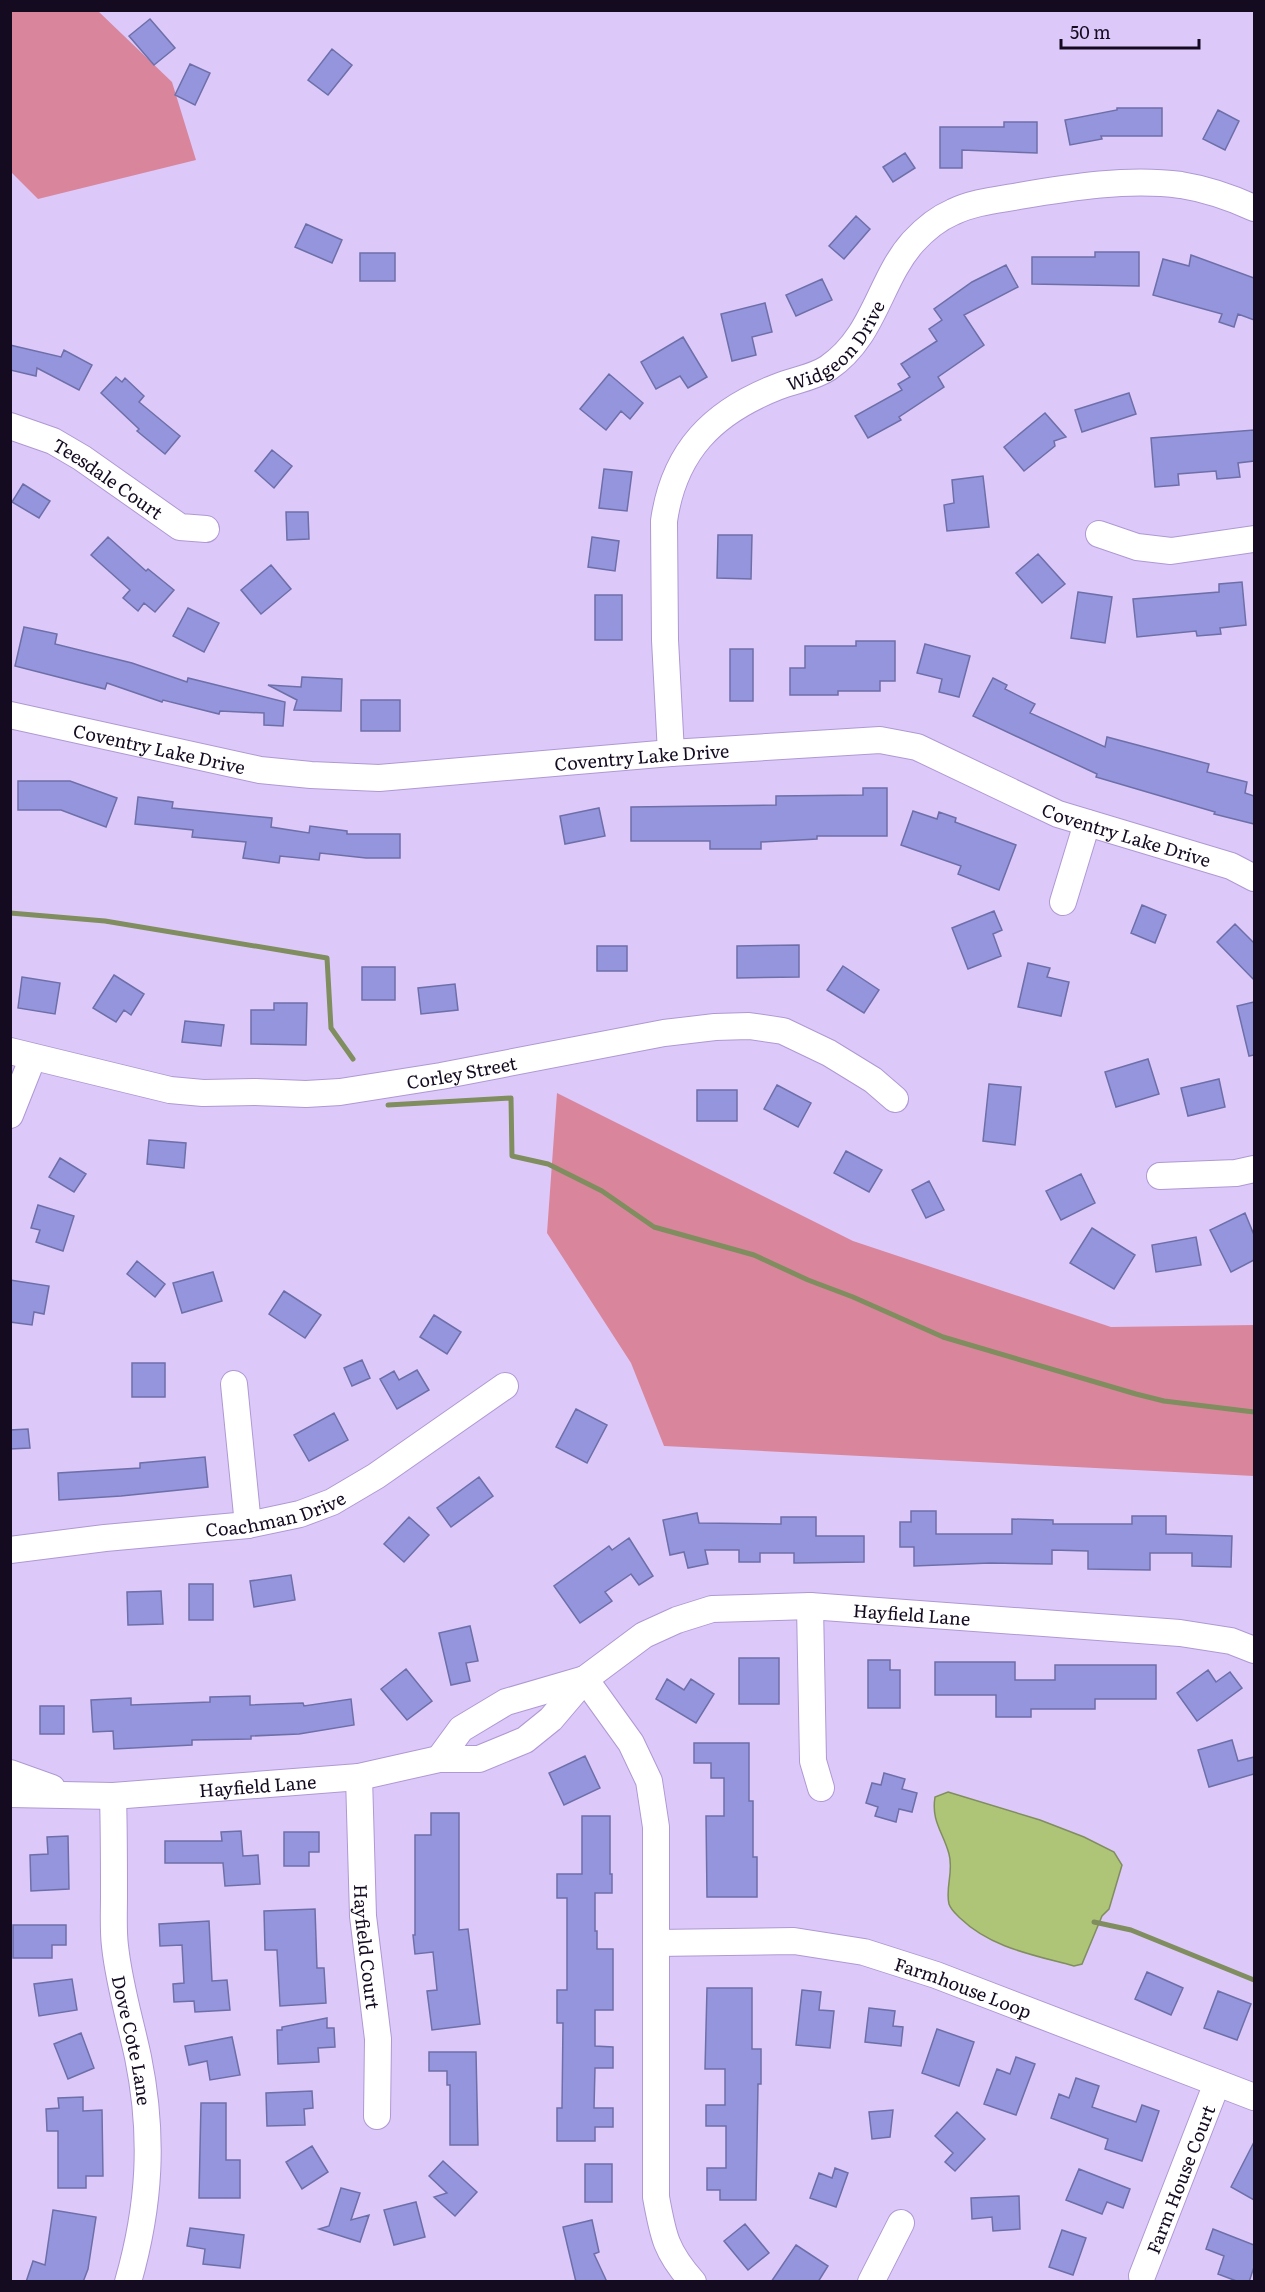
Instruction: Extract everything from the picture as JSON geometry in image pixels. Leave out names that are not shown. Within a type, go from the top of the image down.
[{"type":"street","name":"Widgeon Drive","points":[[671,753],[665,640],[664,521],[666,504],[678,472],[690,450],[706,429],[732,408],[747,400],[778,386],[827,369],[840,358],[862,332],[902,257],[912,243],[925,230],[952,212],[979,203],[1074,186],[1148,183],[1182,185],[1254,208]]},
{"type":"street","name":"Teesdale Court","points":[[10,426],[53,441],[82,458],[180,527],[206,529]]},
{"type":"street","points":[[1099,534],[1137,547],[1171,552],[1254,539]]},
{"type":"street","name":"Coventry Lake Drive","points":[[10,715],[260,770],[379,778],[671,753],[861,740],[899,742],[917,747],[1058,814],[1231,866],[1254,878]]},
{"type":"street","points":[[1063,902],[1087,823]]},
{"type":"street","name":"Corley Street","points":[[22,1054],[170,1090],[203,1093],[306,1094],[340,1092],[441,1076],[664,1033],[749,1026],[783,1031],[829,1053],[873,1080],[895,1099]]},
{"type":"street","points":[[10,1115],[22,1054]]},
{"type":"street","points":[[1160,1176],[1236,1173],[1254,1169]]},
{"type":"street","points":[[234,1384],[248,1525]]},
{"type":"street","name":"Coachman Drive","points":[[10,1550],[105,1538],[248,1525],[300,1514],[332,1502],[376,1476],[505,1386]]},
{"type":"street","points":[[810,1606],[813,1761],[821,1788]]},
{"type":"street","name":"Hayfield Lane","points":[[10,1794],[113,1796],[359,1777],[439,1759],[479,1759],[525,1740],[551,1719],[585,1679],[644,1635],[677,1620],[712,1610],[810,1606],[1180,1633],[1231,1641],[1254,1650]]},
{"type":"street","points":[[585,1679],[631,1743],[649,1781],[656,1827],[656,2197],[663,2237],[675,2263],[693,2282]]},
{"type":"street","name":"Hayfield Lane","points":[[439,1759],[461,1730],[506,1702],[585,1679]]},
{"type":"street","name":"Hayfield Lane","points":[[10,1773],[72,1796]]},
{"type":"street","name":"Hayfield Court","points":[[359,1777],[363,1916],[378,2039],[377,2116]]},
{"type":"street","name":"Dove Cote Lane","points":[[113,1796],[114,1943],[120,1985],[138,2057],[149,2136],[147,2189],[139,2240],[128,2282]]},
{"type":"street","name":"Farmhouse Loop","points":[[656,1943],[794,1941],[864,1952],[936,1975],[1254,2097]]},
{"type":"street","name":"Farm House Court","points":[[1142,2276],[1217,2082]]},
{"type":"street","points":[[871,2282],[902,2223]]},
{"type":"shaded area","points":[[10,11],[98,11],[172,82],[196,160],[38,199],[11,172]]},
{"type":"shaded area","points":[[557,1093],[853,1241],[1111,1327],[1254,1325],[1254,1476],[664,1446],[631,1363],[547,1233]]},
{"type":"shaded area","points":[[948,1792],[1040,1820],[1084,1837],[1114,1852],[1122,1865],[1109,1909],[1102,1916],[1082,1964],[1074,1966],[999,1943],[972,1928],[952,1910],[948,1898],[950,1860],[936,1820],[934,1805],[935,1797]]},
{"type":"building","points":[[150,19],[175,48],[154,65],[129,36]]},
{"type":"building","points":[[332,49],[352,65],[328,95],[308,80]]},
{"type":"building","points":[[190,64],[210,73],[195,105],[175,95]]},
{"type":"building","points":[[1117,108],[1162,108],[1162,136],[1101,136],[1102,139],[1070,145],[1065,120],[1117,110]]},
{"type":"building","points":[[1218,110],[1239,121],[1225,150],[1203,139]]},
{"type":"building","points":[[1004,122],[1037,122],[1037,153],[962,150],[962,168],[940,168],[940,127],[1004,127]]},
{"type":"building","points":[[905,153],[915,168],[893,182],[883,167]]},
{"type":"building","points":[[856,216],[870,229],[844,259],[829,246]]},
{"type":"building","points":[[306,224],[342,240],[332,263],[295,247]]},
{"type":"building","points":[[1095,252],[1139,252],[1139,286],[1032,284],[1032,257],[1095,257]]},
{"type":"building","points":[[360,253],[395,253],[395,281],[360,281]]},
{"type":"building","points":[[1191,255],[1254,278],[1254,320],[1238,314],[1234,327],[1219,322],[1222,314],[1153,295],[1163,259],[1189,266]]},
{"type":"building","points":[[1006,265],[1018,287],[964,315],[984,345],[938,377],[944,387],[899,417],[901,420],[868,438],[855,416],[902,390],[898,384],[910,377],[901,364],[937,341],[929,329],[942,320],[934,309],[972,282]]},
{"type":"building","points":[[822,279],[832,300],[796,316],[786,295]]},
{"type":"building","points":[[765,303],[772,332],[752,337],[756,355],[732,361],[721,314]]},
{"type":"building","points":[[683,337],[707,377],[688,388],[680,376],[656,389],[641,362]]},
{"type":"building","points":[[10,345],[61,357],[64,350],[92,365],[79,390],[37,368],[36,376],[10,370]]},
{"type":"building","points":[[609,374],[643,403],[630,419],[621,411],[606,430],[580,409]]},
{"type":"building","points":[[116,377],[122,382],[125,378],[144,396],[139,402],[180,436],[165,454],[137,431],[139,429],[101,393]]},
{"type":"building","points":[[1129,393],[1136,414],[1082,432],[1075,410]]},
{"type":"building","points":[[1045,413],[1066,437],[1054,441],[1055,446],[1024,471],[1004,447]]},
{"type":"building","points":[[1254,430],[1254,461],[1238,463],[1240,477],[1217,479],[1216,471],[1178,474],[1179,485],[1155,487],[1151,438]]},
{"type":"building","points":[[272,450],[292,466],[274,488],[255,471]]},
{"type":"building","points":[[604,469],[632,472],[627,511],[599,508]]},
{"type":"building","points":[[983,476],[989,527],[947,531],[944,505],[954,503],[952,480]]},
{"type":"building","points":[[23,484],[50,501],[39,518],[12,502]]},
{"type":"building","points":[[286,512],[308,512],[309,539],[287,540]]},
{"type":"building","points":[[718,535],[752,535],[751,579],[717,578]]},
{"type":"building","points":[[108,537],[146,571],[148,569],[174,590],[155,612],[144,603],[138,611],[123,598],[130,590],[91,555]]},
{"type":"building","points":[[592,537],[619,541],[615,571],[588,567]]},
{"type":"building","points":[[1038,554],[1065,584],[1042,603],[1016,573]]},
{"type":"building","points":[[271,565],[291,589],[261,614],[241,590]]},
{"type":"building","points":[[1242,582],[1246,625],[1220,628],[1221,634],[1197,636],[1196,631],[1137,637],[1133,599],[1219,592],[1219,584]]},
{"type":"building","points":[[1078,592],[1112,597],[1105,643],[1071,638]]},
{"type":"building","points":[[595,595],[622,595],[622,640],[595,640]]},
{"type":"building","points":[[188,608],[219,623],[204,652],[173,636]]},
{"type":"building","points":[[24,627],[57,634],[55,644],[132,663],[187,682],[188,678],[285,702],[283,726],[264,725],[264,713],[220,711],[219,714],[163,700],[162,702],[107,683],[105,689],[15,666]]},
{"type":"building","points":[[856,641],[895,641],[895,681],[880,681],[880,691],[838,691],[838,695],[790,695],[790,668],[805,668],[805,646],[856,646]]},
{"type":"building","points":[[925,644],[970,656],[959,697],[939,692],[942,679],[917,673]]},
{"type":"building","points":[[730,649],[753,649],[753,701],[730,701]]},
{"type":"building","points":[[302,677],[342,679],[341,711],[294,710],[297,700],[268,685],[301,687]]},
{"type":"building","points":[[993,678],[1007,685],[1005,689],[1035,704],[1030,713],[1105,747],[1107,737],[1209,764],[1207,772],[1247,782],[1245,793],[1254,796],[1254,824],[1214,814],[1215,812],[1096,777],[1097,774],[973,716]]},
{"type":"building","points":[[361,700],[400,700],[400,731],[361,731]]},
{"type":"building","points":[[18,781],[70,781],[117,798],[106,827],[61,810],[18,810]]},
{"type":"building","points":[[863,788],[887,788],[887,836],[817,836],[817,839],[761,842],[761,849],[710,849],[710,841],[631,841],[631,807],[776,805],[776,796],[863,795]]},
{"type":"building","points":[[138,797],[173,802],[172,808],[272,818],[271,827],[309,833],[310,826],[347,831],[347,834],[400,834],[400,858],[366,858],[320,853],[319,860],[280,856],[279,863],[243,858],[246,842],[192,837],[193,830],[135,824]]},
{"type":"building","points":[[599,808],[605,836],[565,844],[560,816]]},
{"type":"building","points":[[913,811],[937,819],[939,812],[956,818],[955,822],[1016,845],[999,890],[958,874],[961,866],[901,845]]},
{"type":"building","points":[[1142,905],[1166,915],[1155,943],[1131,933]]},
{"type":"building","points":[[994,911],[1002,930],[993,934],[1001,956],[968,969],[952,928]]},
{"type":"building","points":[[1235,924],[1254,943],[1254,980],[1217,942]]},
{"type":"building","points":[[799,945],[799,977],[737,978],[737,946]]},
{"type":"building","points":[[597,946],[627,946],[627,971],[597,971]]},
{"type":"building","points":[[1028,963],[1050,968],[1047,977],[1069,982],[1061,1016],[1018,1007]]},
{"type":"building","points":[[843,966],[879,990],[864,1013],[827,990]]},
{"type":"building","points":[[362,967],[395,967],[395,1000],[362,1000]]},
{"type":"building","points":[[114,975],[144,994],[131,1015],[124,1010],[116,1022],[93,1008]]},
{"type":"building","points":[[22,977],[60,983],[55,1014],[18,1008]]},
{"type":"building","points":[[455,984],[458,1010],[421,1014],[418,988]]},
{"type":"building","points":[[1254,1002],[1254,1055],[1249,1056],[1237,1006]]},
{"type":"building","points":[[274,1003],[307,1003],[306,1045],[251,1044],[251,1010],[274,1010]]},
{"type":"building","points":[[185,1021],[224,1025],[221,1046],[182,1042]]},
{"type":"building","points":[[1148,1059],[1159,1094],[1116,1107],[1105,1072]]},
{"type":"building","points":[[1219,1079],[1225,1107],[1188,1116],[1181,1088]]},
{"type":"building","points":[[989,1084],[1021,1087],[1015,1145],[983,1141]]},
{"type":"building","points":[[777,1085],[811,1103],[798,1127],[764,1109]]},
{"type":"building","points":[[697,1090],[737,1090],[737,1121],[697,1121]]},
{"type":"building","points":[[149,1140],[186,1143],[184,1168],[147,1164]]},
{"type":"building","points":[[846,1151],[882,1170],[869,1192],[834,1173]]},
{"type":"building","points":[[60,1158],[86,1174],[74,1192],[49,1177]]},
{"type":"building","points":[[1081,1174],[1095,1203],[1061,1220],[1046,1191]]},
{"type":"building","points":[[929,1181],[944,1210],[926,1218],[912,1190]]},
{"type":"building","points":[[38,1205],[74,1216],[63,1251],[36,1242],[40,1230],[31,1228]]},
{"type":"building","points":[[1245,1213],[1254,1235],[1254,1260],[1231,1272],[1210,1230]]},
{"type":"building","points":[[1092,1228],[1135,1255],[1114,1289],[1070,1263]]},
{"type":"building","points":[[1196,1237],[1201,1265],[1156,1272],[1152,1245]]},
{"type":"building","points":[[137,1261],[165,1284],[155,1297],[127,1274]]},
{"type":"building","points":[[213,1272],[222,1301],[182,1313],[173,1283]]},
{"type":"building","points":[[10,1280],[49,1286],[44,1314],[34,1312],[32,1325],[10,1322]]},
{"type":"building","points":[[284,1291],[321,1315],[305,1338],[269,1314]]},
{"type":"building","points":[[434,1315],[461,1332],[447,1354],[420,1337]]},
{"type":"building","points":[[362,1360],[370,1378],[352,1386],[344,1368]]},
{"type":"building","points":[[132,1363],[165,1363],[165,1397],[132,1397]]},
{"type":"building","points":[[417,1370],[429,1390],[397,1409],[380,1379],[394,1371],[399,1380]]},
{"type":"building","points":[[576,1409],[607,1425],[587,1463],[556,1447]]},
{"type":"building","points":[[334,1413],[348,1440],[309,1461],[294,1435]]},
{"type":"building","points":[[28,1429],[30,1448],[10,1449],[10,1430]]},
{"type":"building","points":[[205,1457],[208,1487],[59,1500],[58,1473],[140,1468],[140,1463]]},
{"type":"building","points":[[479,1477],[493,1496],[451,1527],[437,1508]]},
{"type":"building","points":[[911,1511],[936,1511],[936,1534],[1012,1534],[1012,1519],[1053,1520],[1053,1524],[1132,1524],[1132,1516],[1166,1516],[1166,1534],[1232,1536],[1231,1567],[1192,1566],[1192,1553],[1150,1553],[1150,1570],[1088,1569],[1088,1551],[1052,1550],[1052,1564],[990,1563],[914,1566],[914,1547],[900,1547],[900,1522],[911,1522]]},
{"type":"building","points":[[697,1513],[699,1523],[781,1524],[781,1517],[816,1517],[816,1536],[864,1536],[864,1562],[794,1563],[794,1553],[760,1553],[760,1562],[739,1562],[739,1550],[705,1550],[708,1564],[688,1568],[684,1552],[670,1555],[663,1520]]},
{"type":"building","points":[[409,1517],[429,1535],[404,1562],[384,1544]]},
{"type":"building","points":[[629,1538],[653,1576],[639,1585],[631,1574],[605,1592],[612,1601],[580,1623],[554,1586],[609,1546],[612,1550]]},
{"type":"building","points":[[291,1575],[295,1600],[254,1607],[250,1581]]},
{"type":"building","points":[[189,1584],[213,1584],[213,1620],[189,1620]]},
{"type":"building","points":[[161,1591],[163,1624],[128,1625],[127,1592]]},
{"type":"building","points":[[470,1626],[478,1661],[466,1663],[470,1681],[451,1685],[439,1633]]},
{"type":"building","points":[[739,1658],[779,1658],[779,1704],[739,1704]]},
{"type":"building","points":[[868,1660],[890,1660],[890,1670],[900,1670],[900,1708],[868,1708]]},
{"type":"building","points":[[935,1662],[1015,1662],[1015,1680],[1055,1680],[1055,1665],[1156,1665],[1156,1699],[1095,1699],[1095,1709],[1031,1709],[1031,1717],[996,1717],[996,1695],[935,1695]]},
{"type":"building","points":[[406,1669],[432,1701],[407,1720],[381,1689]]},
{"type":"building","points":[[1208,1670],[1216,1682],[1230,1672],[1242,1688],[1197,1721],[1177,1693]]},
{"type":"building","points":[[667,1679],[684,1690],[691,1679],[714,1694],[696,1723],[656,1699]]},
{"type":"building","points":[[250,1696],[250,1705],[303,1703],[304,1706],[351,1699],[354,1725],[299,1734],[251,1736],[251,1739],[192,1740],[192,1745],[114,1749],[113,1731],[93,1732],[91,1700],[131,1698],[131,1705],[210,1702],[210,1697]]},
{"type":"building","points":[[40,1706],[64,1706],[64,1734],[40,1734]]},
{"type":"building","points":[[1232,1740],[1238,1761],[1254,1757],[1254,1774],[1209,1787],[1198,1750]]},
{"type":"building","points":[[694,1743],[749,1743],[749,1801],[753,1801],[753,1857],[757,1857],[757,1897],[707,1897],[706,1816],[724,1816],[724,1778],[711,1778],[711,1763],[694,1763]]},
{"type":"building","points":[[585,1756],[600,1788],[564,1805],[549,1773]]},
{"type":"building","points":[[884,1773],[905,1779],[902,1789],[917,1793],[912,1812],[899,1809],[896,1822],[875,1816],[878,1807],[866,1803],[872,1783],[881,1785]]},
{"type":"building","points":[[431,1813],[459,1813],[459,1930],[468,1929],[480,2024],[432,2030],[427,1991],[437,1990],[433,1952],[415,1954],[413,1935],[415,1935],[415,1835],[431,1835]]},
{"type":"building","points":[[582,1816],[610,1816],[612,1893],[595,1893],[595,1931],[597,1931],[597,1949],[613,1949],[613,2010],[595,2010],[595,2046],[613,2047],[613,2068],[595,2068],[594,2108],[613,2108],[613,2127],[595,2127],[595,2141],[557,2141],[557,2108],[562,2108],[563,2023],[557,2023],[557,1990],[567,1990],[567,1898],[557,1898],[557,1874],[582,1874]]},
{"type":"building","points":[[241,1831],[243,1856],[258,1855],[260,1884],[225,1886],[223,1863],[165,1863],[165,1841],[222,1841],[221,1832]]},
{"type":"building","points":[[284,1832],[319,1832],[319,1852],[309,1852],[309,1866],[284,1866]]},
{"type":"building","points":[[68,1836],[69,1889],[31,1891],[30,1855],[48,1854],[47,1837]]},
{"type":"building","points":[[315,1909],[317,1968],[324,1968],[326,2003],[280,2006],[277,1950],[265,1950],[264,1911]]},
{"type":"building","points":[[209,1921],[212,1981],[227,1980],[230,2010],[195,2012],[194,2001],[174,2002],[173,1984],[184,1983],[182,1945],[160,1946],[159,1924]]},
{"type":"building","points":[[13,1925],[66,1925],[66,1945],[52,1945],[52,1958],[13,1958]]},
{"type":"building","points":[[1147,1972],[1183,1988],[1171,2015],[1135,1999]]},
{"type":"building","points":[[72,1979],[77,2010],[39,2016],[34,1984]]},
{"type":"building","points":[[707,1988],[752,1988],[752,2049],[761,2049],[761,2084],[758,2084],[756,2200],[720,2200],[720,2190],[707,2190],[707,2168],[726,2168],[726,2126],[706,2126],[706,2105],[725,2105],[725,2069],[705,2069]]},
{"type":"building","points":[[802,1990],[821,1992],[819,2010],[834,2011],[830,2048],[796,2045]]},
{"type":"building","points":[[1218,1991],[1251,2004],[1237,2040],[1204,2028]]},
{"type":"building","points":[[869,2008],[895,2011],[893,2026],[903,2027],[901,2046],[865,2042]]},
{"type":"building","points":[[327,2018],[327,2028],[334,2028],[335,2047],[318,2048],[319,2062],[278,2064],[277,2030]]},
{"type":"building","points":[[937,2029],[974,2042],[959,2086],[922,2073]]},
{"type":"building","points":[[81,2033],[94,2068],[68,2079],[54,2044]]},
{"type":"building","points":[[232,2037],[240,2075],[210,2080],[207,2061],[189,2065],[185,2046]]},
{"type":"building","points":[[429,2052],[476,2052],[478,2145],[450,2145],[450,2085],[447,2085],[447,2071],[429,2071]]},
{"type":"building","points":[[1016,2057],[1035,2064],[1016,2115],[984,2104],[997,2069],[1010,2074]]},
{"type":"building","points":[[1076,2078],[1099,2086],[1092,2107],[1136,2122],[1142,2105],[1159,2111],[1142,2161],[1105,2149],[1108,2139],[1051,2118],[1059,2094],[1069,2098]]},
{"type":"building","points":[[312,2091],[313,2108],[304,2109],[305,2125],[267,2126],[266,2093]]},
{"type":"building","points":[[83,2097],[83,2111],[102,2110],[103,2176],[86,2176],[86,2188],[58,2188],[58,2131],[47,2131],[46,2109],[59,2108],[58,2098]]},
{"type":"building","points":[[201,2103],[226,2103],[226,2160],[240,2160],[240,2198],[199,2198]]},
{"type":"building","points":[[893,2110],[890,2137],[872,2139],[869,2112]]},
{"type":"building","points":[[957,2112],[985,2139],[955,2171],[945,2162],[953,2153],[935,2136]]},
{"type":"building","points":[[1254,2142],[1254,2200],[1231,2187]]},
{"type":"building","points":[[312,2146],[328,2172],[302,2189],[286,2162]]},
{"type":"building","points":[[443,2161],[477,2192],[455,2216],[434,2197],[447,2193],[429,2176]]},
{"type":"building","points":[[585,2164],[612,2164],[612,2202],[585,2202]]},
{"type":"building","points":[[835,2168],[848,2173],[836,2207],[810,2198],[819,2173],[832,2178]]},
{"type":"building","points":[[1079,2169],[1130,2189],[1123,2208],[1107,2202],[1102,2214],[1066,2200]]},
{"type":"building","points":[[341,2188],[360,2193],[351,2220],[369,2215],[360,2242],[319,2229],[329,2226]]},
{"type":"building","points":[[1019,2196],[1020,2229],[993,2231],[992,2217],[972,2219],[971,2198]]},
{"type":"building","points":[[416,2202],[425,2237],[394,2245],[384,2210]]},
{"type":"building","points":[[53,2210],[96,2217],[88,2269],[83,2282],[26,2282],[33,2261],[45,2265]]},
{"type":"building","points":[[592,2220],[599,2252],[594,2254],[607,2282],[576,2282],[563,2227]]},
{"type":"building","points":[[745,2224],[769,2253],[748,2270],[724,2241]]},
{"type":"building","points":[[190,2228],[244,2235],[240,2268],[203,2264],[205,2249],[187,2246]]},
{"type":"building","points":[[1213,2229],[1254,2245],[1254,2267],[1249,2282],[1239,2282],[1218,2274],[1224,2256],[1206,2249]]},
{"type":"building","points":[[1062,2230],[1086,2238],[1073,2275],[1049,2267]]},
{"type":"building","points":[[796,2245],[828,2266],[818,2282],[771,2282]]},
{"type":"waterway","points":[[10,913],[105,921],[327,958],[331,1028],[353,1059]]},
{"type":"waterway","points":[[388,1105],[511,1098],[512,1156],[548,1164],[602,1191],[654,1227],[754,1255],[943,1337],[1164,1401],[1254,1412]]},
{"type":"waterway","points":[[1094,1922],[1131,1930],[1254,1980]]}]
